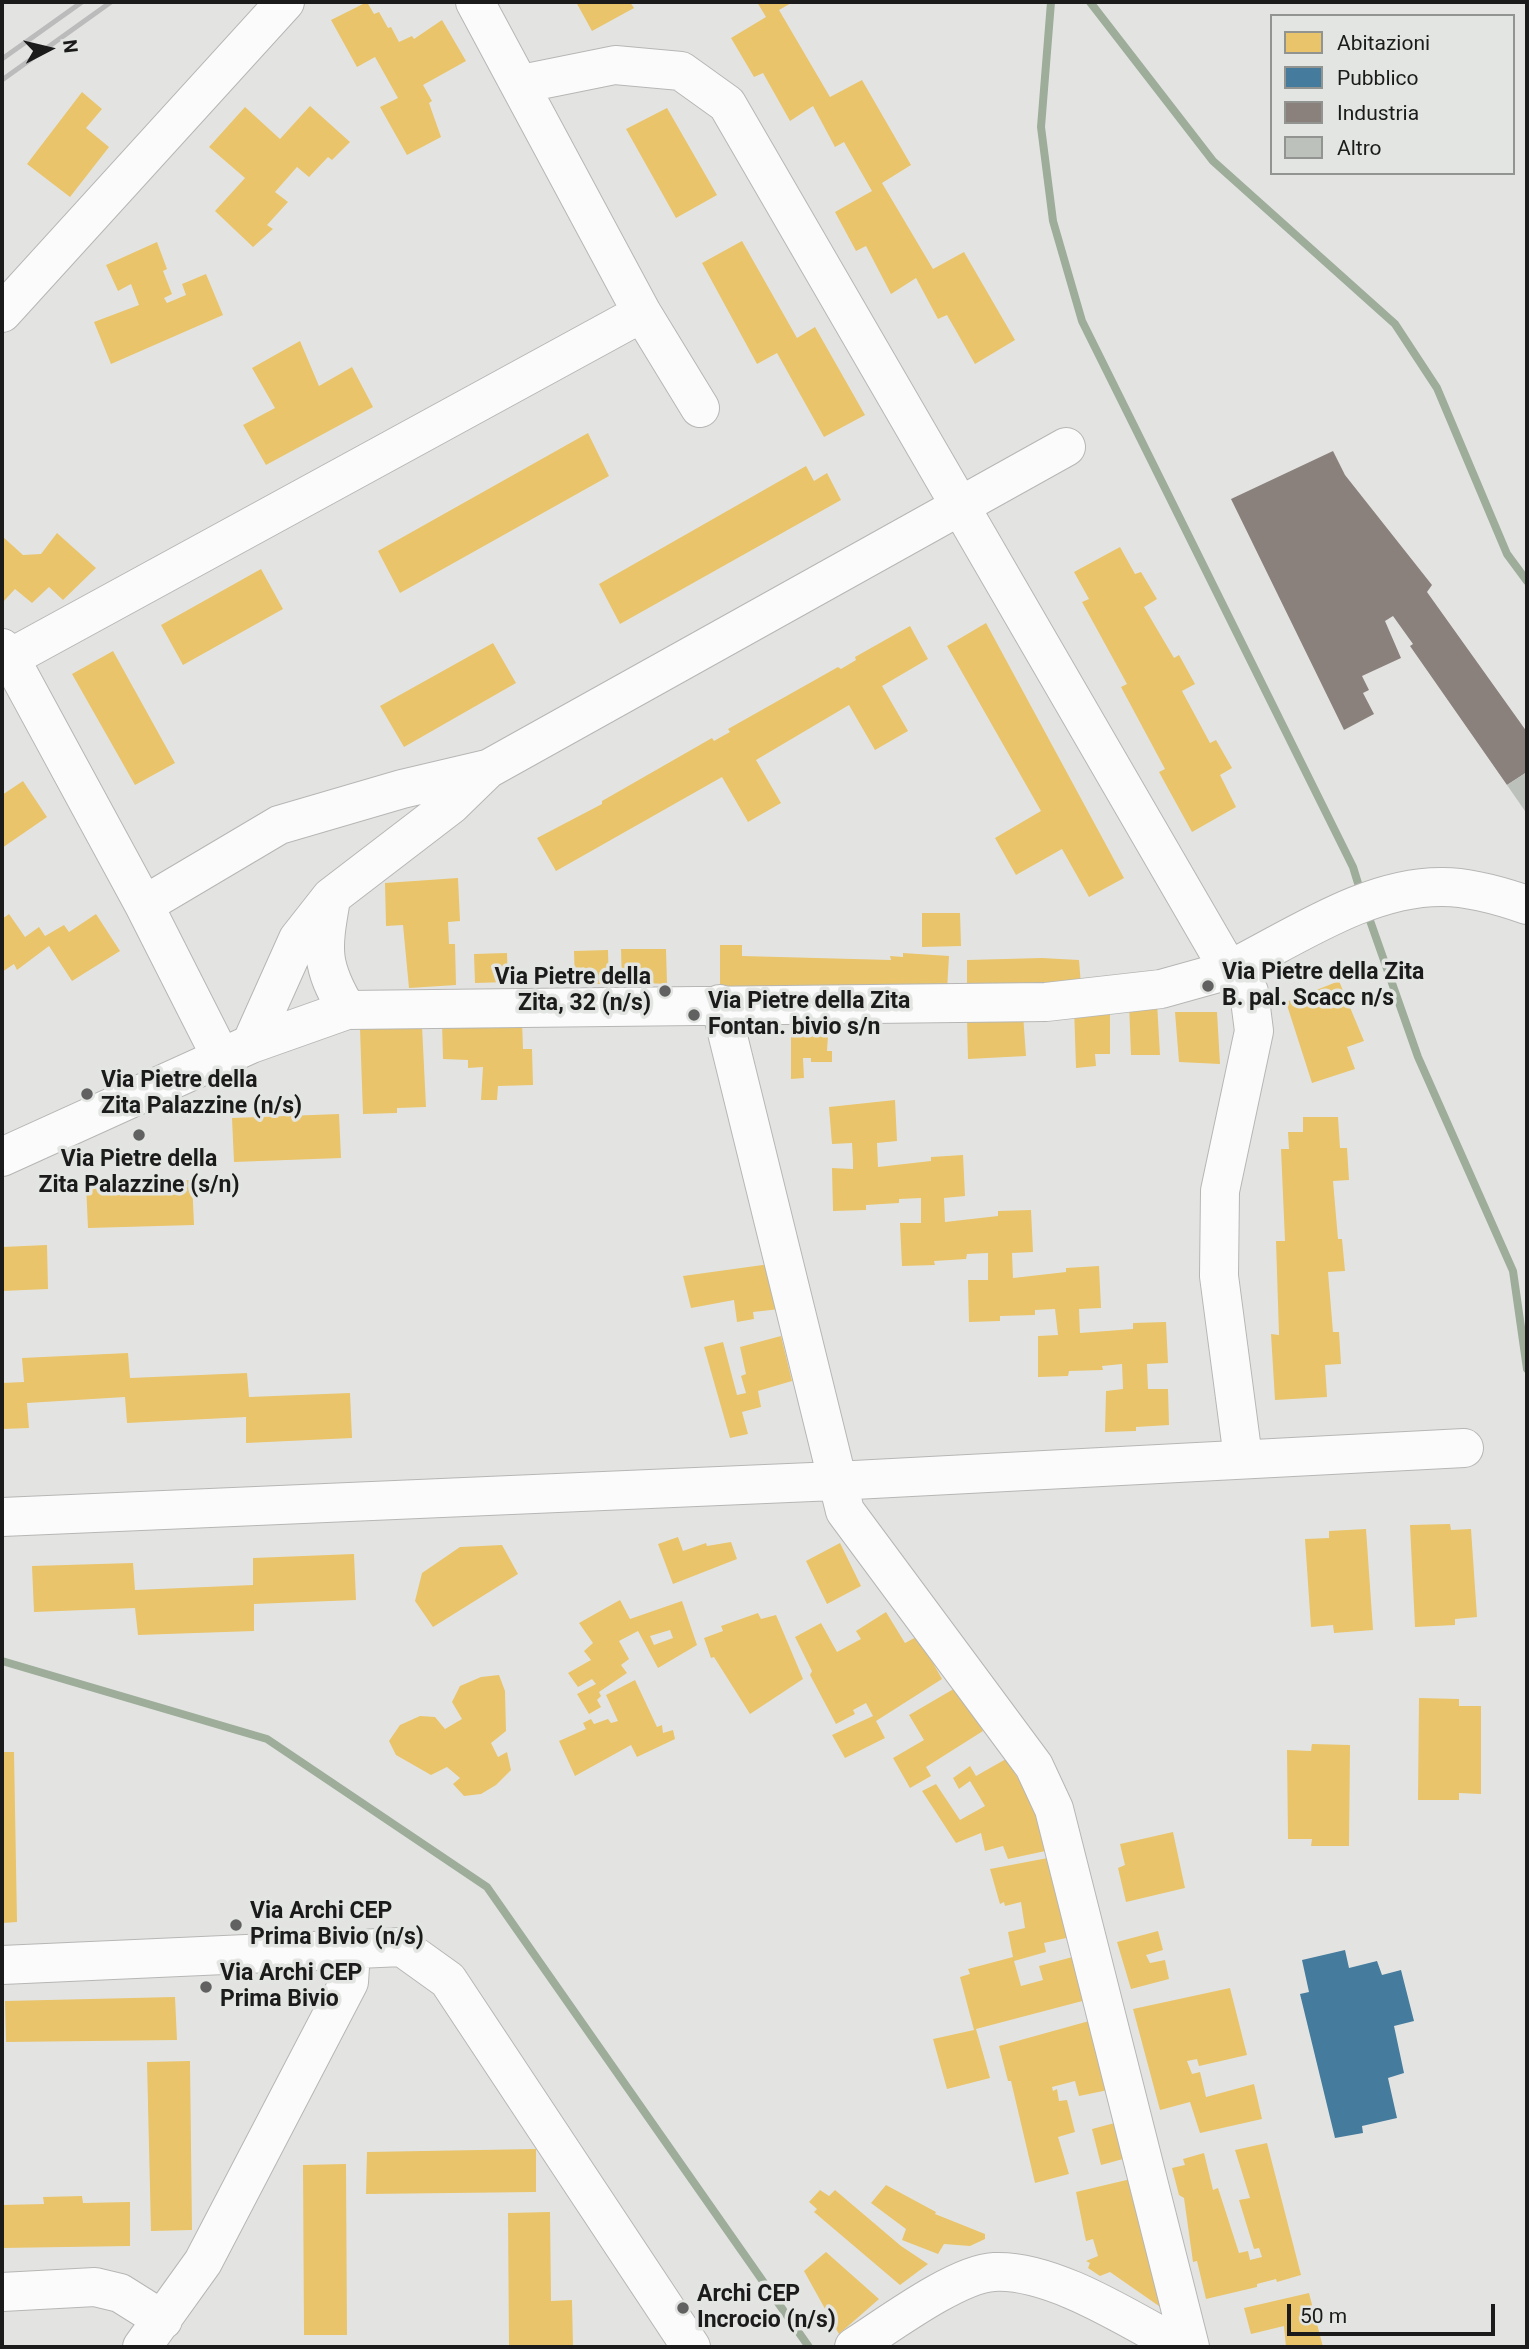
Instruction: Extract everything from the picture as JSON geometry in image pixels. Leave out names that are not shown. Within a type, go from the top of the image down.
[{"type":"street","points":[[2,313],[285,2]]},
{"type":"street","points":[[475,2],[642,313],[700,408]]},
{"type":"street","points":[[521,84],[615,65],[681,71],[727,104],[1230,970],[1248,992],[1254,1031],[1220,1191],[1219,1276],[1242,1458]]},
{"type":"street","points":[[237,1051],[144,905],[6,653],[642,313]]},
{"type":"street","points":[[237,1051],[298,939],[331,897],[452,805],[488,769],[1066,447]]},
{"type":"street","points":[[144,905],[279,825],[402,789],[488,769]]},
{"type":"street","points":[[4,1159],[237,1051],[347,1010],[1046,1002],[1161,989],[1230,970],[1383,896],[1443,887],[1500,895],[1527,905]]},
{"type":"street","points":[[331,897],[323,947],[330,981],[347,1010]]},
{"type":"street","points":[[720,1004],[835,1480],[845,1511],[1034,1766],[1054,1810],[1190,2347]]},
{"type":"street","points":[[2,1517],[835,1480],[1464,1448]]},
{"type":"street","points":[[2,1965],[402,1947],[448,1980],[691,2347]]},
{"type":"street","points":[[2,2292],[96,2287],[120,2293],[152,2334],[202,2262],[349,1982],[351,1951]]},
{"type":"street","points":[[854,2347],[944,2289],[993,2272],[1053,2281],[1181,2347]]},
{"type":"building: Abitazioni","points":[[367,2],[374,14],[379,12],[388,28],[391,27],[399,42],[412,36],[414,39],[442,20],[466,61],[423,85],[432,101],[429,103],[441,137],[407,155],[380,107],[398,98],[375,57],[357,67],[331,20]]},
{"type":"building: Abitazioni","points":[[576,2],[630,2],[634,8],[592,31]]},
{"type":"building: Abitazioni","points":[[757,2],[793,2],[779,10],[830,97],[862,80],[911,165],[882,183],[933,269],[964,252],[1015,340],[975,364],[947,315],[938,319],[916,278],[891,294],[866,246],[856,251],[835,212],[872,191],[844,142],[835,147],[813,106],[790,121],[763,73],[754,77],[731,38],[766,17]]},
{"type":"building: Abitazioni","points":[[82,92],[102,109],[86,128],[109,147],[70,197],[27,164]]},
{"type":"building: Abitazioni","points":[[310,106],[350,142],[332,160],[328,157],[309,177],[297,167],[275,192],[288,202],[267,225],[273,229],[253,247],[215,211],[245,178],[209,147],[245,107],[280,139]]},
{"type":"building: Abitazioni","points":[[667,108],[717,195],[676,218],[626,129]]},
{"type":"building: Abitazioni","points":[[742,241],[797,338],[815,327],[865,415],[824,437],[777,353],[757,364],[702,263]]},
{"type":"building: Abitazioni","points":[[157,242],[167,269],[163,271],[172,294],[164,298],[167,303],[186,295],[182,284],[206,274],[223,315],[111,364],[94,322],[139,305],[131,284],[118,291],[106,265]]},
{"type":"building: Abitazioni","points":[[300,341],[319,386],[352,367],[373,407],[266,465],[243,425],[275,408],[252,368]]},
{"type":"building: Abitazioni","points":[[588,433],[609,476],[400,593],[378,551]]},
{"type":"building: Abitazioni","points":[[806,466],[814,481],[827,473],[841,500],[620,624],[599,584]]},
{"type":"building: Abitazioni","points":[[57,533],[96,568],[63,600],[49,587],[32,603],[15,589],[4,601],[2,536],[23,555],[41,554]]},
{"type":"building: Abitazioni","points":[[1120,547],[1135,574],[1141,572],[1157,599],[1144,607],[1174,658],[1179,655],[1195,684],[1182,691],[1210,743],[1216,740],[1232,768],[1220,775],[1236,807],[1192,832],[1159,772],[1165,769],[1121,687],[1127,684],[1082,602],[1089,599],[1074,572]]},
{"type":"building: Abitazioni","points":[[261,569],[283,609],[183,665],[161,625]]},
{"type":"building: Abitazioni","points":[[986,623],[1124,878],[1089,897],[1062,849],[1016,875],[995,838],[1041,811],[947,646]]},
{"type":"building: Abitazioni","points":[[910,626],[928,659],[882,686],[908,731],[875,750],[849,705],[756,760],[781,803],[748,822],[722,777],[556,871],[537,838],[602,804],[602,801],[712,738],[714,741],[730,732],[728,729],[838,667],[841,669],[856,660],[855,657]]},
{"type":"building: Abitazioni","points":[[493,643],[516,683],[404,747],[380,706]]},
{"type":"building: Abitazioni","points":[[113,651],[175,763],[135,785],[72,674]]},
{"type":"building: Abitazioni","points":[[23,781],[47,817],[2,848],[2,795]]},
{"type":"building: Abitazioni","points":[[458,878],[460,921],[448,922],[449,944],[455,944],[456,985],[409,988],[403,925],[386,926],[385,883]]},
{"type":"building: Abitazioni","points":[[922,913],[960,913],[961,946],[922,947]]},
{"type":"building: Abitazioni","points":[[9,914],[25,937],[39,927],[45,936],[64,925],[69,932],[96,914],[120,951],[72,981],[49,946],[17,970],[14,964],[2,972],[2,919]]},
{"type":"building: Abitazioni","points":[[720,945],[742,945],[742,956],[891,960],[890,956],[903,957],[903,953],[949,956],[947,990],[720,988]]},
{"type":"building: Abitazioni","points":[[621,949],[666,949],[667,984],[622,982]]},
{"type":"building: Abitazioni","points":[[608,950],[609,984],[575,984],[574,951]]},
{"type":"building: Abitazioni","points":[[507,953],[508,982],[475,983],[474,954]]},
{"type":"building: Abitazioni","points":[[967,960],[1079,960],[1081,985],[967,990]]},
{"type":"building: Abitazioni","points":[[1339,981],[1364,1041],[1347,1047],[1355,1069],[1312,1083],[1286,1002]]},
{"type":"building: Abitazioni","points":[[1157,1002],[1160,1055],[1131,1055],[1129,1003]]},
{"type":"building: Abitazioni","points":[[1110,1004],[1110,1054],[1095,1054],[1096,1066],[1076,1068],[1074,1006]]},
{"type":"building: Abitazioni","points":[[1175,1012],[1217,1012],[1220,1064],[1179,1062]]},
{"type":"building: Abitazioni","points":[[1023,1014],[1026,1056],[968,1059],[967,1018]]},
{"type":"building: Abitazioni","points":[[791,1019],[829,1019],[827,1051],[832,1051],[832,1062],[811,1062],[811,1058],[803,1058],[804,1078],[791,1079]]},
{"type":"building: Abitazioni","points":[[522,1020],[523,1049],[532,1049],[533,1085],[498,1086],[497,1100],[481,1100],[483,1067],[468,1068],[468,1060],[443,1059],[442,1022]]},
{"type":"building: Abitazioni","points":[[422,1026],[426,1107],[397,1108],[397,1113],[363,1114],[360,1029]]},
{"type":"building: Abitazioni","points":[[895,1100],[897,1141],[877,1143],[878,1167],[931,1161],[931,1157],[963,1155],[965,1196],[944,1198],[945,1222],[998,1216],[998,1211],[1031,1210],[1033,1252],[1012,1253],[1013,1278],[1066,1272],[1066,1268],[1099,1266],[1101,1308],[1079,1309],[1080,1333],[1133,1329],[1133,1323],[1166,1322],[1168,1363],[1147,1364],[1148,1389],[1168,1389],[1169,1425],[1136,1427],[1136,1431],[1105,1432],[1106,1391],[1123,1389],[1122,1364],[1102,1366],[1103,1370],[1069,1371],[1068,1376],[1038,1377],[1038,1336],[1058,1335],[1055,1309],[1035,1310],[1035,1315],[1000,1316],[1000,1321],[969,1322],[968,1280],[988,1280],[988,1253],[967,1254],[966,1259],[934,1261],[935,1265],[902,1266],[900,1223],[921,1223],[921,1198],[899,1199],[899,1203],[866,1205],[866,1210],[833,1211],[832,1168],[853,1169],[853,1161],[852,1143],[832,1144],[829,1107]]},
{"type":"building: Abitazioni","points":[[339,1114],[341,1158],[234,1162],[232,1118]]},
{"type":"building: Abitazioni","points":[[1303,1117],[1338,1117],[1340,1148],[1347,1148],[1349,1180],[1333,1181],[1338,1239],[1342,1239],[1345,1271],[1328,1272],[1333,1332],[1339,1332],[1341,1364],[1325,1365],[1327,1397],[1275,1400],[1271,1334],[1279,1335],[1276,1241],[1285,1241],[1281,1149],[1289,1149],[1288,1132],[1303,1132]]},
{"type":"building: Abitazioni","points":[[192,1180],[194,1225],[88,1228],[86,1184]]},
{"type":"building: Abitazioni","points":[[47,1245],[48,1289],[2,1291],[2,1247]]},
{"type":"building: Abitazioni","points":[[770,1264],[780,1309],[753,1312],[754,1319],[737,1322],[734,1300],[691,1308],[683,1276]]},
{"type":"building: Abitazioni","points":[[781,1336],[792,1381],[758,1391],[761,1407],[742,1412],[748,1434],[730,1438],[704,1347],[723,1342],[737,1395],[746,1393],[741,1376],[746,1374],[740,1347]]},
{"type":"building: Abitazioni","points":[[128,1353],[130,1378],[247,1373],[249,1397],[350,1393],[352,1438],[246,1443],[246,1417],[127,1423],[125,1397],[27,1403],[29,1428],[2,1429],[2,1383],[24,1382],[22,1358]]},
{"type":"building: Abitazioni","points":[[1450,1524],[1451,1530],[1471,1529],[1477,1617],[1455,1619],[1455,1625],[1415,1627],[1410,1525]]},
{"type":"building: Abitazioni","points":[[1366,1529],[1373,1630],[1334,1633],[1333,1625],[1311,1627],[1305,1539],[1329,1538],[1329,1531]]},
{"type":"building: Abitazioni","points":[[678,1537],[683,1551],[706,1543],[707,1546],[731,1542],[737,1559],[673,1584],[658,1544]]},
{"type":"building: Abitazioni","points":[[840,1543],[861,1586],[827,1604],[806,1561]]},
{"type":"building: Abitazioni","points":[[502,1545],[518,1574],[433,1627],[415,1601],[422,1573],[460,1547]]},
{"type":"building: Abitazioni","points":[[354,1554],[356,1600],[254,1604],[254,1631],[138,1635],[135,1608],[34,1612],[32,1566],[133,1563],[135,1590],[253,1585],[253,1558]]},
{"type":"building: Abitazioni","points":[[620,1600],[630,1619],[682,1601],[697,1645],[658,1668],[638,1631],[619,1641],[629,1659],[621,1665],[627,1673],[599,1692],[601,1696],[597,1700],[601,1707],[589,1714],[577,1694],[596,1684],[592,1679],[578,1687],[568,1673],[591,1660],[584,1651],[593,1643],[579,1623]],"holes":[[[670,1630],[673,1638],[654,1645],[650,1636]]]},
{"type":"building: Abitazioni","points":[[886,1612],[905,1643],[918,1636],[942,1679],[876,1721],[885,1738],[845,1758],[832,1735],[873,1716],[866,1703],[853,1710],[855,1714],[836,1724],[810,1675],[812,1671],[795,1637],[821,1623],[837,1652],[861,1639],[856,1631]]},
{"type":"building: Abitazioni","points":[[758,1613],[761,1619],[776,1615],[803,1679],[750,1714],[714,1657],[711,1658],[704,1638],[723,1631],[721,1626]]},
{"type":"building: Abitazioni","points":[[499,1675],[505,1691],[506,1731],[491,1743],[498,1757],[507,1752],[511,1770],[496,1785],[481,1794],[464,1796],[453,1784],[460,1778],[447,1767],[431,1775],[396,1755],[389,1741],[400,1725],[420,1716],[435,1717],[445,1729],[462,1719],[452,1702],[460,1686],[481,1677]]},
{"type":"building: Abitazioni","points":[[635,1680],[657,1727],[662,1725],[663,1733],[673,1730],[675,1739],[637,1757],[631,1745],[575,1776],[559,1741],[586,1729],[583,1723],[591,1719],[594,1724],[608,1719],[611,1723],[618,1721],[606,1695]]},
{"type":"building: Abitazioni","points":[[957,1687],[983,1731],[926,1767],[931,1776],[910,1788],[893,1758],[924,1740],[909,1715]]},
{"type":"building: Abitazioni","points":[[1419,1698],[1459,1699],[1459,1706],[1481,1706],[1481,1794],[1459,1793],[1459,1800],[1418,1800]]},
{"type":"building: Abitazioni","points":[[1312,1744],[1350,1745],[1349,1846],[1311,1846],[1312,1839],[1288,1839],[1287,1750],[1311,1751]]},
{"type":"building: Abitazioni","points":[[2,1752],[14,1752],[17,1922],[2,1923]]},
{"type":"building: Abitazioni","points":[[1006,1759],[1041,1816],[1050,1850],[1008,1859],[1003,1846],[985,1851],[981,1833],[956,1843],[922,1791],[936,1784],[960,1820],[985,1806],[970,1781],[959,1789],[953,1778],[970,1766],[976,1776]]},
{"type":"building: Abitazioni","points":[[1173,1832],[1185,1888],[1126,1902],[1118,1868],[1125,1865],[1120,1844]]},
{"type":"building: Abitazioni","points":[[1053,1857],[1075,1936],[1044,1943],[1046,1952],[1014,1961],[1021,1986],[1043,1980],[1039,1966],[1080,1955],[1090,1999],[976,2029],[990,2078],[947,2089],[933,2039],[974,2030],[960,1977],[970,1974],[968,1969],[1013,1957],[1008,1932],[1025,1928],[1021,1902],[1005,1906],[1004,1902],[1000,1904],[990,1869]]},
{"type":"building: Abitazioni","points":[[1158,1931],[1163,1950],[1146,1955],[1150,1963],[1165,1960],[1169,1979],[1131,1989],[1117,1942]]},
{"type":"building: Abitazioni","points":[[1230,1988],[1247,2055],[1199,2066],[1197,2059],[1187,2061],[1192,2074],[1200,2072],[1206,2097],[1254,2084],[1262,2119],[1200,2133],[1190,2102],[1160,2110],[1133,2009]]},
{"type":"building: Abitazioni","points":[[175,1997],[177,2040],[6,2042],[5,2001]]},
{"type":"building: Abitazioni","points":[[1100,2018],[1113,2089],[1079,2096],[1075,2081],[1052,2087],[1053,2091],[1057,2089],[1059,2101],[1067,2100],[1075,2132],[1058,2137],[1069,2174],[1035,2183],[1011,2081],[1008,2081],[999,2046]]},
{"type":"building: Abitazioni","points":[[190,2061],[192,2230],[151,2231],[147,2062]]},
{"type":"building: Abitazioni","points":[[1126,2120],[1134,2156],[1101,2165],[1092,2129]]},
{"type":"building: Abitazioni","points":[[1267,2143],[1301,2275],[1277,2282],[1276,2279],[1257,2284],[1257,2287],[1206,2299],[1197,2261],[1193,2262],[1184,2198],[1179,2195],[1172,2168],[1185,2165],[1183,2159],[1204,2153],[1213,2190],[1218,2188],[1239,2253],[1248,2251],[1250,2260],[1262,2257],[1259,2248],[1254,2249],[1239,2200],[1250,2198],[1235,2150]]},
{"type":"building: Abitazioni","points":[[536,2149],[536,2192],[366,2194],[367,2152]]},
{"type":"building: Abitazioni","points":[[346,2164],[347,2335],[304,2335],[303,2165]]},
{"type":"building: Abitazioni","points":[[1135,2178],[1169,2313],[1110,2272],[1100,2276],[1088,2268],[1090,2263],[1086,2261],[1098,2256],[1093,2239],[1086,2241],[1076,2192]]},
{"type":"building: Abitazioni","points":[[886,2185],[936,2212],[935,2214],[985,2234],[985,2239],[970,2246],[944,2244],[938,2254],[902,2240],[906,2229],[871,2203]]},
{"type":"building: Abitazioni","points":[[820,2190],[829,2196],[835,2190],[901,2246],[928,2264],[900,2285],[814,2212],[817,2209],[809,2202]]},
{"type":"building: Abitazioni","points":[[82,2196],[83,2203],[130,2202],[130,2246],[2,2248],[2,2205],[44,2204],[43,2197]]},
{"type":"building: Abitazioni","points":[[550,2212],[551,2301],[572,2300],[573,2347],[509,2347],[508,2213]]},
{"type":"building: Abitazioni","points":[[826,2252],[879,2299],[839,2334],[804,2271]]},
{"type":"building: Abitazioni","points":[[1309,2293],[1323,2347],[1286,2347],[1284,2326],[1251,2334],[1244,2308]]},
{"type":"building: Pubblico","points":[[1345,1950],[1349,1968],[1377,1961],[1382,1975],[1401,1970],[1414,2021],[1394,2026],[1404,2073],[1388,2078],[1397,2118],[1362,2126],[1363,2133],[1335,2138],[1300,1994],[1309,1992],[1302,1960]]},
{"type":"building: Industria","points":[[1333,451],[1345,475],[1432,585],[1427,592],[1527,732],[1527,772],[1507,785],[1410,646],[1413,644],[1393,616],[1385,621],[1401,658],[1362,676],[1369,690],[1363,693],[1374,714],[1344,730],[1231,499]]},
{"type":"building: Altro","points":[[1527,772],[1527,814],[1507,785]]},
{"type":"waterway","points":[[1051,2],[1041,127],[1053,221],[1082,321],[1353,867],[1361,893]]},
{"type":"waterway","points":[[1090,2],[1213,161],[1395,324],[1437,388],[1507,554],[1527,581]]},
{"type":"waterway","points":[[1367,912],[1418,1057],[1513,1271],[1527,1369]]},
{"type":"waterway","points":[[2,1661],[267,1739],[487,1887],[809,2347]]},
{"type":"railway","points":[[2,59],[82,2]]},
{"type":"railway","points":[[2,80],[111,2]]},
{"type":"place","name":"Via Pietre della Zita B. pal. Scacc n/s","points":[[1208,986]]},
{"type":"place","name":"Via Pietre della Zita, 32 (n/s)","points":[[665,991]]},
{"type":"place","name":"Via Pietre della Zita Fontan. bivio s/n","points":[[694,1015]]},
{"type":"place","name":"Via Pietre della Zita Palazzine (n/s)","points":[[87,1094]]},
{"type":"place","name":"Via Pietre della Zita Palazzine (s/n)","points":[[139,1135]]},
{"type":"place","name":"Via Archi CEP Prima Bivio (n/s)","points":[[236,1925]]},
{"type":"place","name":"Via Archi CEP Prima Bivio","points":[[206,1987]]},
{"type":"place","name":"Archi CEP Incrocio (n/s)","points":[[683,2308]]}]
